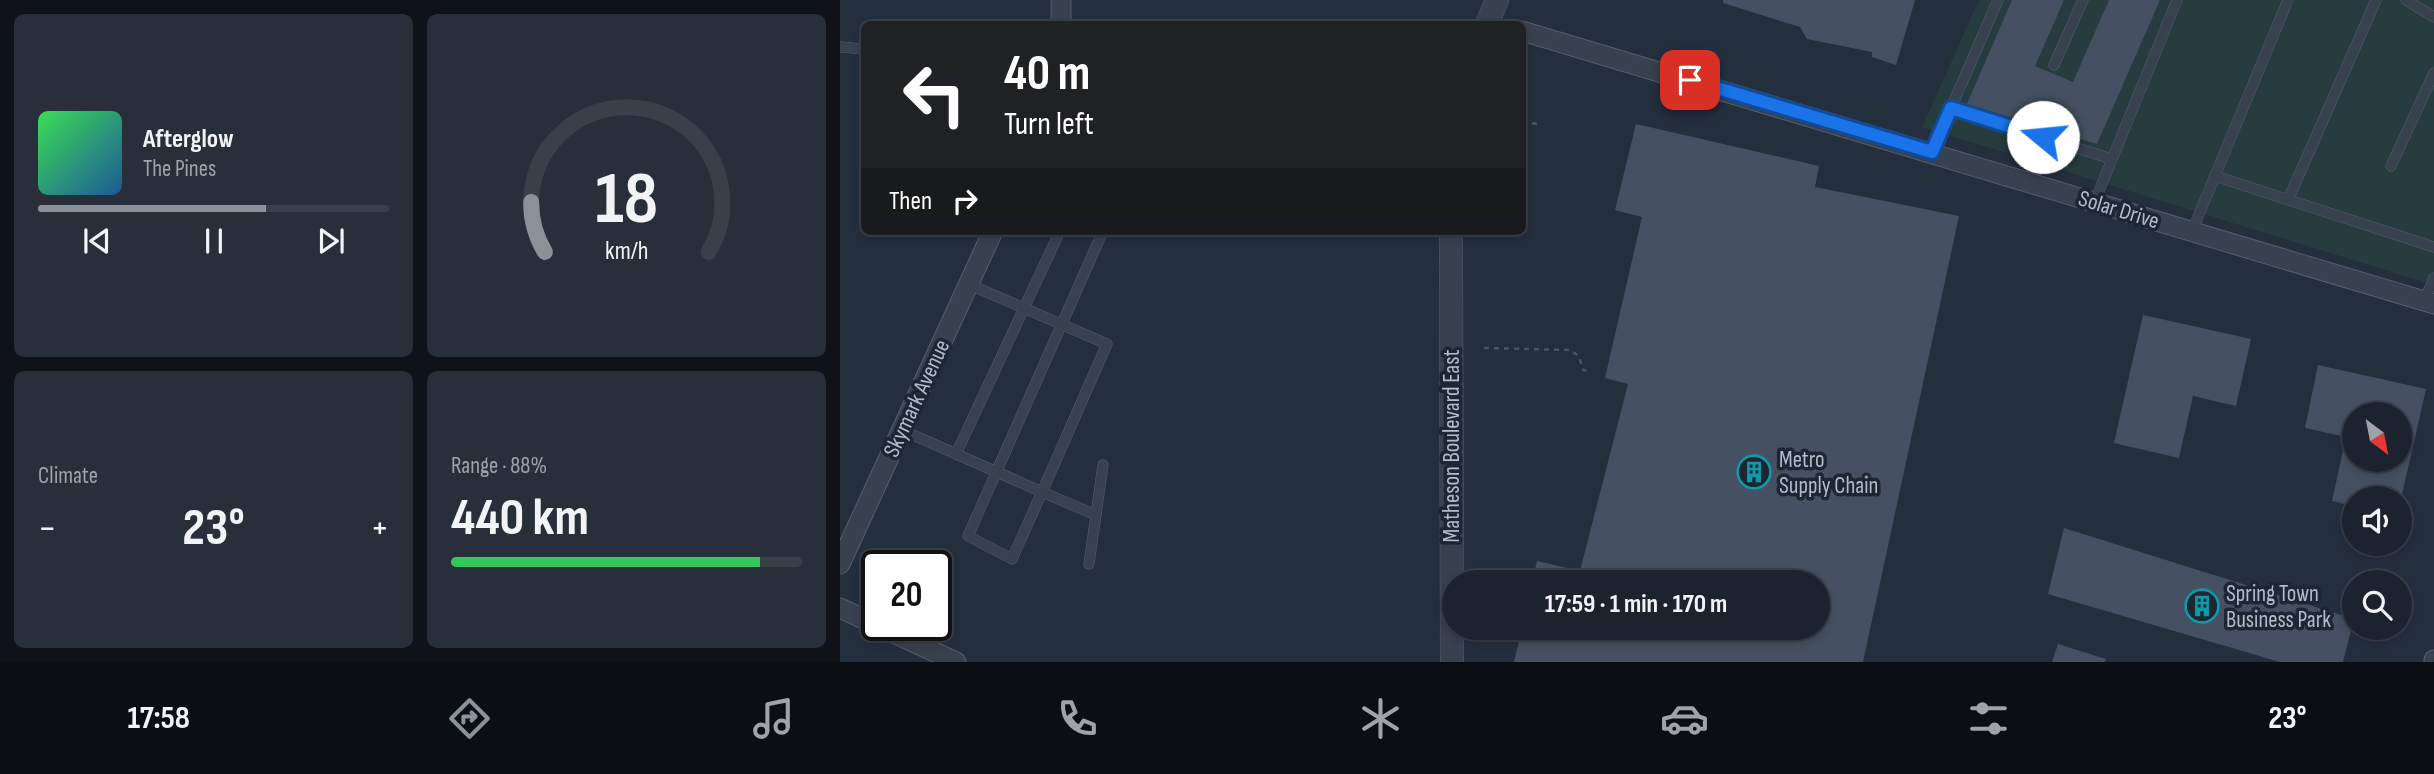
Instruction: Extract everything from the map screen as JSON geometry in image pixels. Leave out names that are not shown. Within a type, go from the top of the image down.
[{"type":"street","points":[[1061,0],[1061,21]]},
{"type":"street","name":"Solar Drive","points":[[1526,32],[2429,303]]},
{"type":"street","name":"Skymark Avenue","points":[[840,564],[991,235]]},
{"type":"street","name":"Matheson Boulevard East","points":[[1451,235],[1452,662]]},
{"type":"street","points":[[840,608],[956,662]]},
{"type":"lane","points":[[1932,152],[1997,0]]},
{"type":"lane","points":[[2054,65],[2083,0]]},
{"type":"lane","points":[[2095,201],[2177,0]]},
{"type":"lane","points":[[2192,231],[2288,0]]},
{"type":"lane","points":[[2288,200],[2376,0]]},
{"type":"lane","points":[[2406,0],[2434,17]]},
{"type":"lane","points":[[840,47],[861,49]]},
{"type":"lane","points":[[2391,166],[2434,74]]},
{"type":"lane","points":[[1951,108],[2112,159]]},
{"type":"lane","points":[[2215,176],[2434,247]]},
{"type":"lane","points":[[956,454],[1026,309],[1057,235]]},
{"type":"lane","points":[[968,284],[1060,324],[1107,344],[1012,559],[968,536],[1060,324],[1101,235]]},
{"type":"lane","points":[[2429,303],[2434,278]]},
{"type":"lane","points":[[902,430],[1096,516]]},
{"type":"lane","points":[[1089,564],[1103,465]]},
{"type":"path","points":[[1526,122],[1538,124]]},
{"type":"path","points":[[1485,348],[1570,350],[1579,356],[1583,370],[1590,371]]},
{"type":"green space","points":[[1979,0],[2434,0],[2434,285],[1922,127]]},
{"type":"building","points":[[1723,0],[1915,0],[1896,65],[1872,57],[1872,52],[1807,39],[1800,27],[1723,3]]},
{"type":"building","points":[[2012,0],[2064,0],[2035,66],[2073,82],[2109,0],[2160,0],[2097,144],[1967,104]]},
{"type":"building","name":"Metro Supply Chain","points":[[1636,124],[1819,166],[1815,187],[1959,216],[1863,662],[1514,662],[1519,640],[1830,640],[1830,570],[1580,570],[1628,384],[1605,378],[1642,217],[1615,210]]},
{"type":"building","points":[[2143,315],[2251,339],[2236,406],[2193,396],[2179,458],[2114,443]]},
{"type":"building","points":[[2318,365],[2426,389],[2412,451],[2412,402],[2342,402],[2342,436],[2305,428]]},
{"type":"building","points":[[2342,455],[2342,472],[2407,472],[2404,486],[2342,486],[2342,503],[2332,501]]},
{"type":"building","name":"Spring Town Business Park","points":[[2064,528],[2342,615],[2342,640],[2349,640],[2343,662],[2280,662],[2048,594]]},
{"type":"building","name":"Metro Supply Chain","points":[[1537,561],[1576,570],[1535,570]]},
{"type":"building","points":[[2058,644],[2106,659],[2105,662],[2052,662]]},
{"type":"place","name":"Metro Supply Chain","points":[[1754,472]]},
{"type":"place","name":"Spring Town Business Park","points":[[2202,606]]},
{"type":"route","points":[[1690,80],[1932,152],[1951,108],[2043,137]]}]
